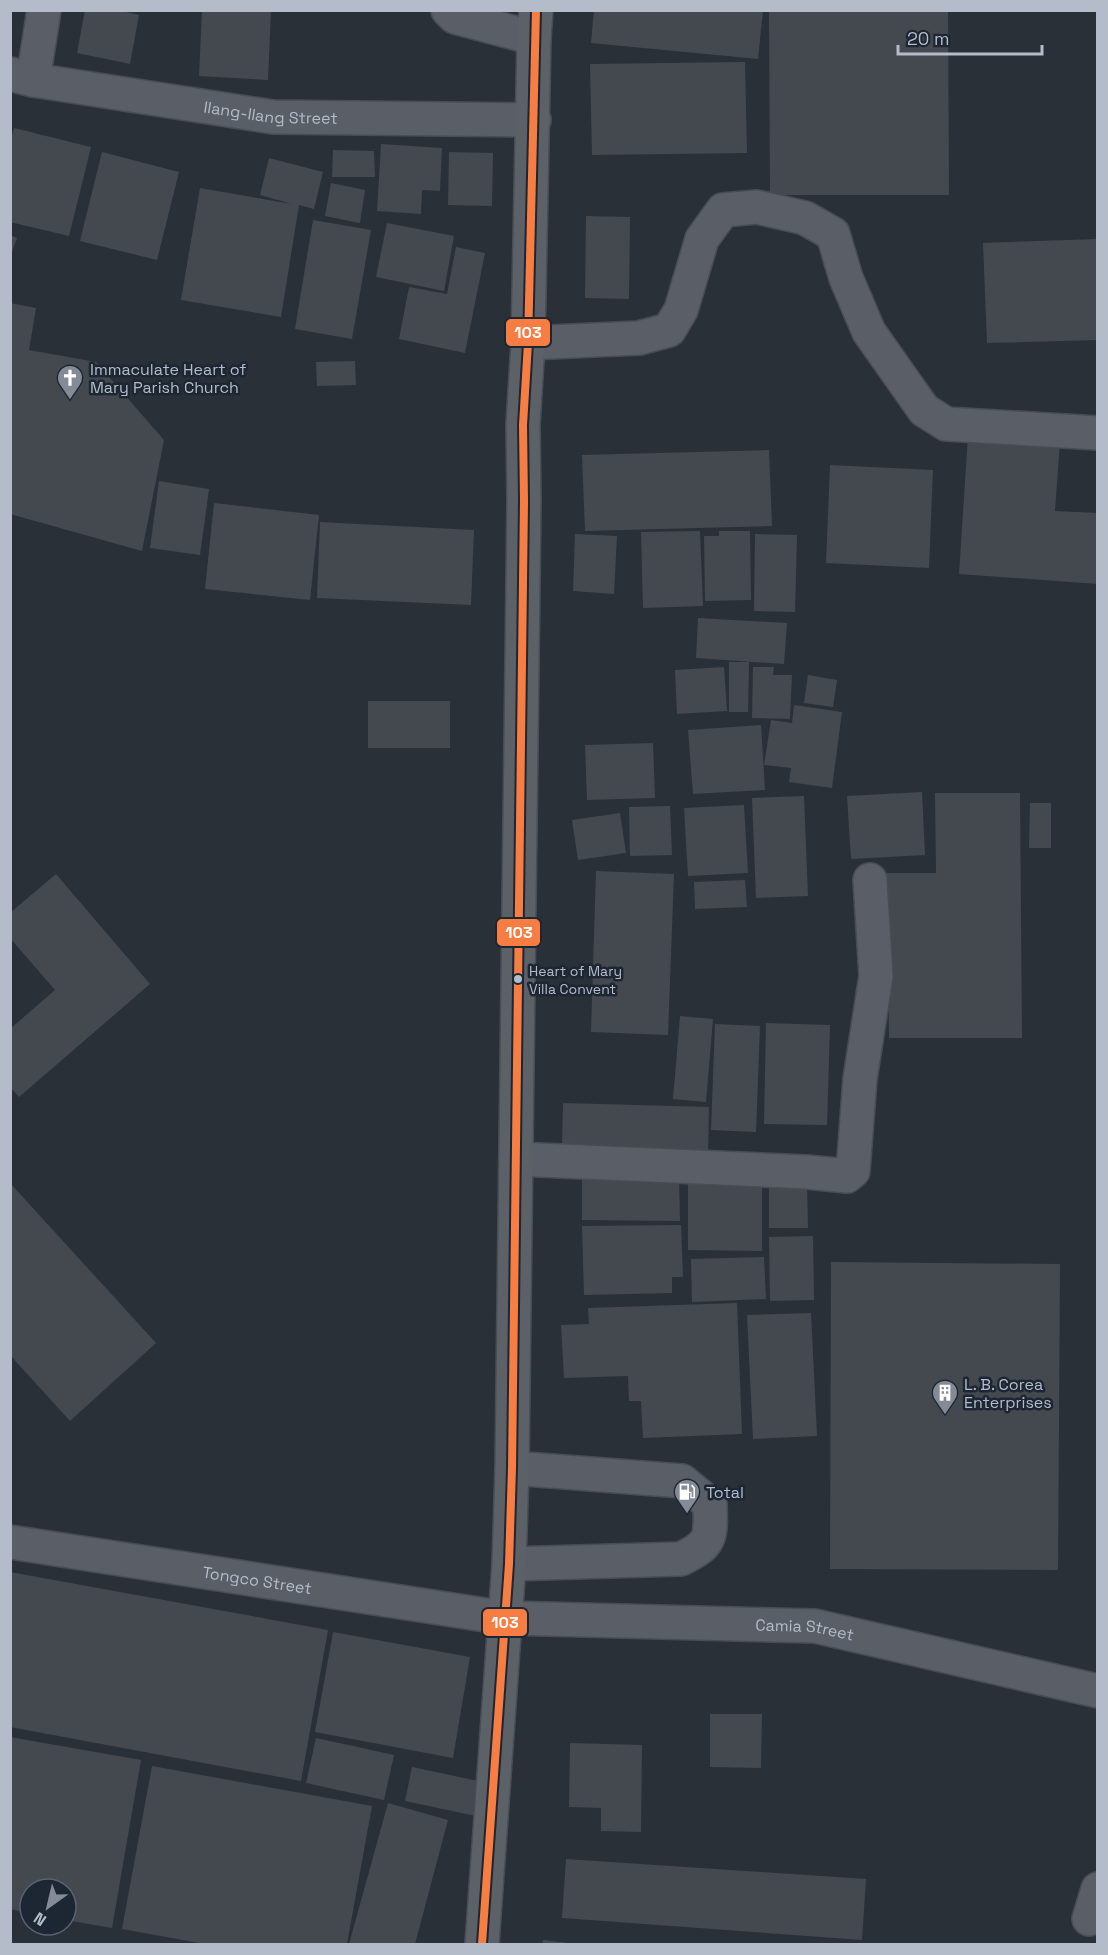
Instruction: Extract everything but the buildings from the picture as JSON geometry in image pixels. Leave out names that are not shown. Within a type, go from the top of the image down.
[{"type":"main road","points":[[482,1944],[509,1564],[512,1468],[524,525],[523,425],[528,343],[535,24]]},
{"type":"street","points":[[22,77],[44,10]]},
{"type":"street","points":[[448,10],[455,17],[535,24]]},
{"type":"street","name":"Ilang-Ilang Street","points":[[22,77],[273,117],[534,120]]},
{"type":"street","points":[[528,343],[639,338],[669,330],[681,310],[702,239],[723,210],[757,207],[805,218],[833,234],[846,278],[869,332],[924,410],[946,424],[1098,433]]},
{"type":"street","points":[[516,1159],[807,1172],[847,1176],[853,1171],[860,1079],[876,976],[870,880]]},
{"type":"street","points":[[509,1564],[681,1559],[700,1550],[711,1533],[710,1504],[682,1480],[512,1468]]},
{"type":"street","name":"Tongco Street","points":[[10,1542],[505,1618]]},
{"type":"street","name":"Camia Street","points":[[505,1618],[815,1626],[1098,1691]]},
{"type":"transit line","name":"103","points":[[482,1944],[509,1564],[512,1468],[524,501],[523,425],[528,343],[536,10]]},
{"type":"place","name":"Immaculate Heart of Mary Parish Church","points":[[70,401]]},
{"type":"place","name":"Heart of Mary Villa Convent","points":[[518,979]]},
{"type":"place","name":"L. B. Corea Enterprises","points":[[945,1416]]},
{"type":"place","name":"Total","points":[[687,1515]]}]
